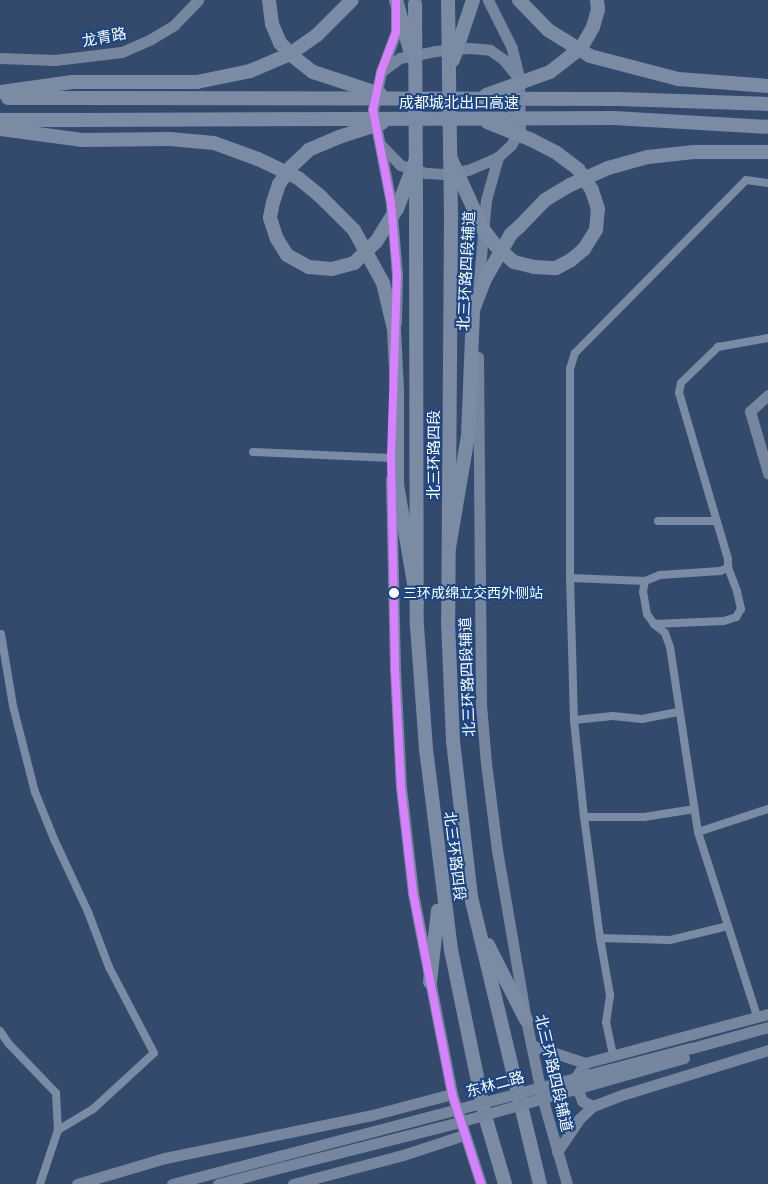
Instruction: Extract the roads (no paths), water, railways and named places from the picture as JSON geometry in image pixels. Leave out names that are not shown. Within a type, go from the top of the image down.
[{"type":"highway","points":[[269,0],[272,24],[280,43],[295,58],[313,72],[395,99]]},
{"type":"highway","points":[[396,0],[416,75]]},
{"type":"highway","points":[[415,0],[416,75]]},
{"type":"highway","name":"北三环路四段","points":[[448,0],[450,108],[448,622],[453,741],[471,897],[540,1184]]},
{"type":"highway","points":[[449,73],[473,0]]},
{"type":"highway","points":[[519,0],[548,30],[590,56],[678,79],[768,86]]},
{"type":"highway","points":[[474,99],[531,81],[550,72],[566,61],[581,48],[593,27],[598,10],[596,0]]},
{"type":"highway","points":[[0,92],[72,82],[197,82],[250,71],[290,54],[317,35],[352,1]]},
{"type":"highway","name":"北三环路四段","points":[[416,75],[417,626],[426,749],[450,950],[485,1116],[505,1184]]},
{"type":"highway","name":"成都城北出口高速","points":[[0,98],[619,99],[768,104]]},
{"type":"highway","name":"成都城北出口高速","points":[[0,120],[614,118],[768,127]]},
{"type":"highway","points":[[395,119],[339,137],[309,150],[291,166],[279,184],[272,202],[270,218],[277,239],[287,255],[309,267],[332,269],[354,263],[376,242],[397,209],[416,159]]},
{"type":"highway","points":[[450,156],[483,229],[496,246],[514,262],[534,267],[556,268],[571,260],[584,249],[596,230],[598,209],[592,190],[578,169],[557,153],[532,140],[480,119]]},
{"type":"highway","points":[[0,129],[82,140],[170,140],[214,143],[258,159],[298,178],[319,194],[354,230],[383,283],[394,329],[397,390],[397,484],[417,601]]},
{"type":"highway","points":[[449,548],[468,436],[473,310],[485,279],[511,234],[545,200],[570,185],[608,168],[648,157],[694,152],[768,152]]},
{"type":"highway","points":[[430,982],[439,921],[437,849]]},
{"type":"highway","points":[[477,921],[526,1020]]},
{"type":"main road","name":"龙青路","points":[[0,58],[55,60],[122,52],[151,39],[174,24],[198,0]]},
{"type":"main road","points":[[396,0],[396,32],[381,72],[373,110],[377,141],[390,203],[397,276],[391,458],[395,669],[401,787],[413,893],[452,1094],[481,1184]]},
{"type":"main road","points":[[488,0],[512,48],[518,77]]},
{"type":"main road","points":[[381,72],[400,58],[435,51],[468,48],[490,50],[503,59],[518,77]]},
{"type":"main road","name":"北三环路四段辅道","points":[[518,77],[520,129],[511,145],[498,157],[486,200],[478,290],[481,704],[497,850],[526,1020],[542,1097],[567,1184]]},
{"type":"main road","points":[[377,141],[400,165],[426,173],[446,174],[468,170],[498,157]]},
{"type":"main road","points":[[768,395],[750,410],[768,473]]},
{"type":"main road","points":[[532,1045],[585,1063],[762,1015]]},
{"type":"main road","name":"东林二路","points":[[218,1184],[459,1122],[692,1052],[768,1027]]},
{"type":"main road","name":"东林二路","points":[[172,1184],[692,1052],[768,1035]]},
{"type":"main road","points":[[557,1152],[579,1119],[592,1106],[768,1050]]},
{"type":"main road","points":[[585,1063],[576,1077],[576,1085],[582,1101],[592,1106]]},
{"type":"main road","points":[[77,1184],[165,1158],[372,1115],[452,1094]]},
{"type":"main road","points":[[293,1184],[403,1155],[464,1135]]},
{"type":"street","points":[[613,1056],[606,1022],[610,995],[600,938],[584,817],[574,720],[570,578],[570,369],[575,353],[746,180],[768,183]]},
{"type":"street","points":[[654,624],[724,621],[736,617],[742,609],[728,568],[728,559],[679,394],[681,383],[718,347],[768,338]]},
{"type":"street","points":[[253,452],[391,458]]},
{"type":"street","points":[[658,521],[716,521]]},
{"type":"street","points":[[570,578],[646,581],[660,575],[720,571],[728,568]]},
{"type":"street","points":[[646,581],[643,592],[648,614],[654,624],[665,634],[670,647],[698,832],[728,926],[762,1015]]},
{"type":"street","points":[[1,634],[13,706],[35,792],[88,912],[109,966],[154,1053],[93,1109],[58,1130]]},
{"type":"street","points":[[574,720],[613,716],[642,719],[679,712]]},
{"type":"street","points":[[584,817],[644,817],[694,809]]},
{"type":"street","points":[[698,832],[768,809]]},
{"type":"street","points":[[600,938],[670,940],[728,926]]},
{"type":"street","points":[[0,1031],[8,1043],[56,1093],[58,1130],[40,1184]]},
{"type":"place","name":"三环成绵立交西外侧站","points":[[394,593]]}]
